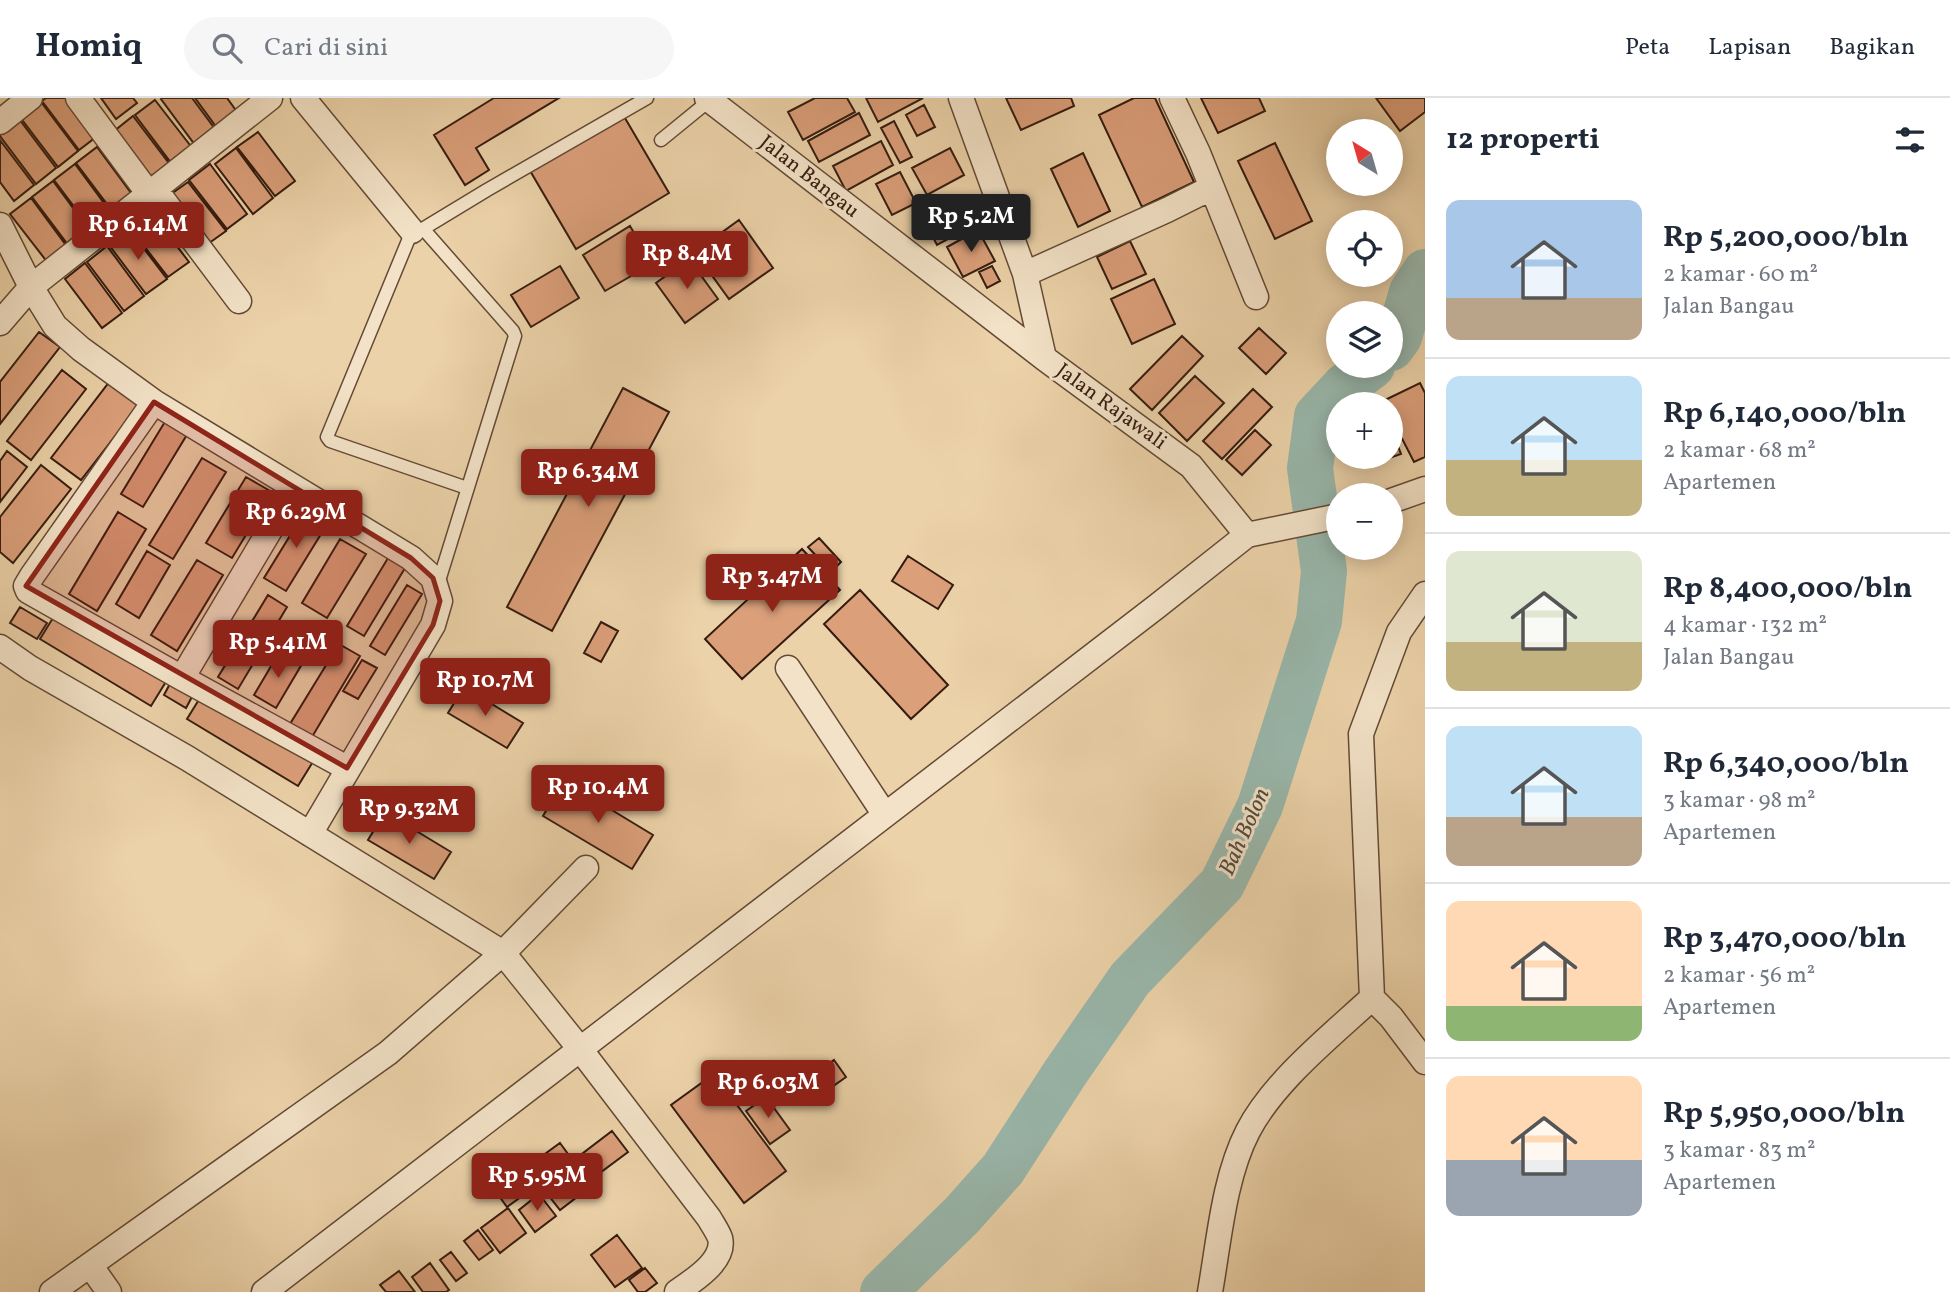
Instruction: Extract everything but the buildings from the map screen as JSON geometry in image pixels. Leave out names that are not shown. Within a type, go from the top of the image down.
[{"type":"street","points":[[0,122],[30,98]]},
{"type":"street","points":[[79,98],[239,302]]},
{"type":"street","points":[[303,98],[416,231]]},
{"type":"street","name":"Jalan Rajawali","points":[[961,98],[1025,274],[1044,358],[1191,466],[1247,535]]},
{"type":"street","points":[[1171,98],[1198,153],[1256,298]]},
{"type":"street","name":"Jalan Bangau","points":[[708,99],[1044,358]]},
{"type":"street","points":[[0,323],[31,287],[152,191],[255,103]]},
{"type":"street","points":[[1025,274],[1211,188]]},
{"type":"street","points":[[0,225],[31,287],[55,326],[67,337],[154,402],[411,558],[433,578],[440,601],[433,625],[310,834]]},
{"type":"street","points":[[154,402],[26,586],[28,591],[347,768]]},
{"type":"street","points":[[182,678],[295,488]]},
{"type":"street","points":[[1403,497],[1425,489]]},
{"type":"street","points":[[264,1292],[1247,535],[1326,519]]},
{"type":"street","points":[[1425,594],[1399,632],[1361,734],[1372,998],[1391,1017],[1425,1062]]},
{"type":"street","points":[[0,647],[30,668],[187,758],[503,953],[709,1218],[720,1240],[719,1255],[704,1272],[677,1292]]},
{"type":"street","points":[[788,668],[885,815]]},
{"type":"street","points":[[52,1292],[387,1053],[503,953],[586,868]]},
{"type":"street","points":[[1210,1292],[1233,1167],[1248,1131],[1266,1101],[1372,998]]},
{"type":"street","points":[[90,1265],[109,1292]]},
{"type":"lane","points":[[467,488],[330,441],[327,437],[416,231],[647,98]]},
{"type":"lane","points":[[661,140],[708,99]]},
{"type":"lane","points":[[416,231],[426,232],[489,302],[515,336],[436,590]]},
{"type":"highlighted area","points":[[154,402],[411,558],[433,578],[440,601],[433,625],[347,768],[26,586]]},
{"type":"waterway","name":"Bah Bolon","points":[[1403,323],[1412,292],[1425,272]]},
{"type":"waterway","name":"Bah Bolon","points":[[883,1292],[962,1215],[1003,1169],[1130,979],[1222,884],[1260,806],[1319,621],[1324,571],[1310,468],[1317,416],[1356,378]]}]
